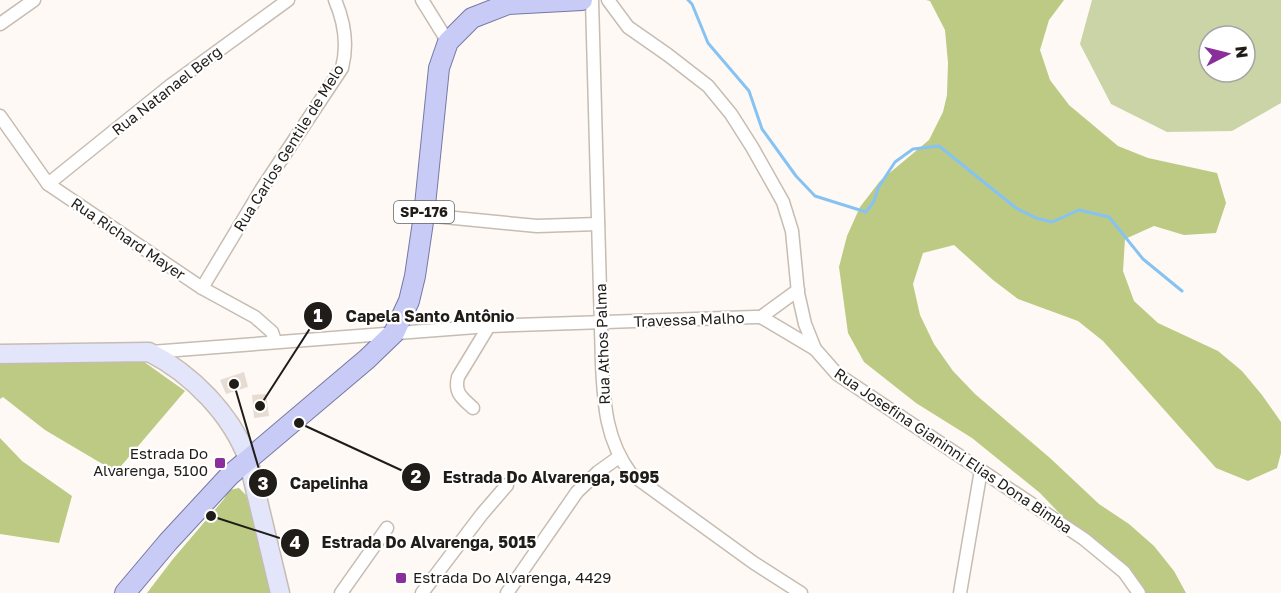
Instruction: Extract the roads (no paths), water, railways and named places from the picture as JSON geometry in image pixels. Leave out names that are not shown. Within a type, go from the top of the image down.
[{"type":"main road","name":"SP-176","points":[[126,593],[168,542],[230,475],[367,359],[394,333],[409,301],[424,215],[439,68],[448,42],[472,18],[508,4],[521,1],[582,0]]},
{"type":"street","points":[[0,24],[34,0]]},
{"type":"street","name":"Rua Natanael Berg","points":[[48,184],[171,85],[288,0]]},
{"type":"street","name":"Rua Carlos Gentile de Melo","points":[[202,288],[261,190],[342,68],[345,49],[344,32],[340,11],[335,0]]},
{"type":"street","points":[[422,0],[448,42]]},
{"type":"street","name":"Rua Athos Palma","points":[[592,0],[603,402],[619,457],[631,474],[651,489],[801,593]]},
{"type":"street","name":"Rua Josefina Gianinni Elias Dona Bimba","points":[[609,0],[628,27],[708,86],[731,114],[769,175],[783,202],[792,231],[798,290],[805,324],[815,349],[837,374],[1084,539],[1124,572],[1139,593]]},
{"type":"street","name":"Rua Richard Mayer","points":[[0,116],[48,184],[202,288],[255,317],[272,332],[275,341]]},
{"type":"street","points":[[424,215],[537,226],[598,224]]},
{"type":"street","name":"Travessa Malho","points":[[761,317],[798,290]]},
{"type":"street","name":"Travessa Malho","points":[[149,352],[489,326],[761,317],[815,349]]},
{"type":"street","points":[[473,408],[458,393],[458,377],[489,326]]},
{"type":"street","points":[[0,354],[149,352],[169,363],[212,402],[237,432],[248,459],[280,593]]},
{"type":"street","points":[[507,593],[583,485],[619,457]]},
{"type":"street","points":[[960,593],[981,470]]},
{"type":"street","points":[[422,593],[507,485]]},
{"type":"street","points":[[341,593],[387,528]]},
{"type":"waterway","points":[[688,0],[692,4],[708,43],[749,91],[762,129],[796,176],[815,196],[866,212],[895,162],[913,149],[939,146],[1016,208],[1036,218],[1052,222],[1079,210],[1109,217],[1143,259],[1182,291]]},
{"type":"place","name":"Capelinha","points":[[234,384]]},
{"type":"place","name":"Capela Santo Antônio","points":[[260,406]]},
{"type":"place","name":"Estrada Do Alvarenga, 5095","points":[[299,423]]},
{"type":"place","name":"Estrada Do Alvarenga, 5100","points":[[220,463]]},
{"type":"place","name":"Estrada Do Alvarenga, 5015","points":[[211,516]]},
{"type":"place","name":"Estrada Do Alvarenga, 4429","points":[[401,578]]}]
